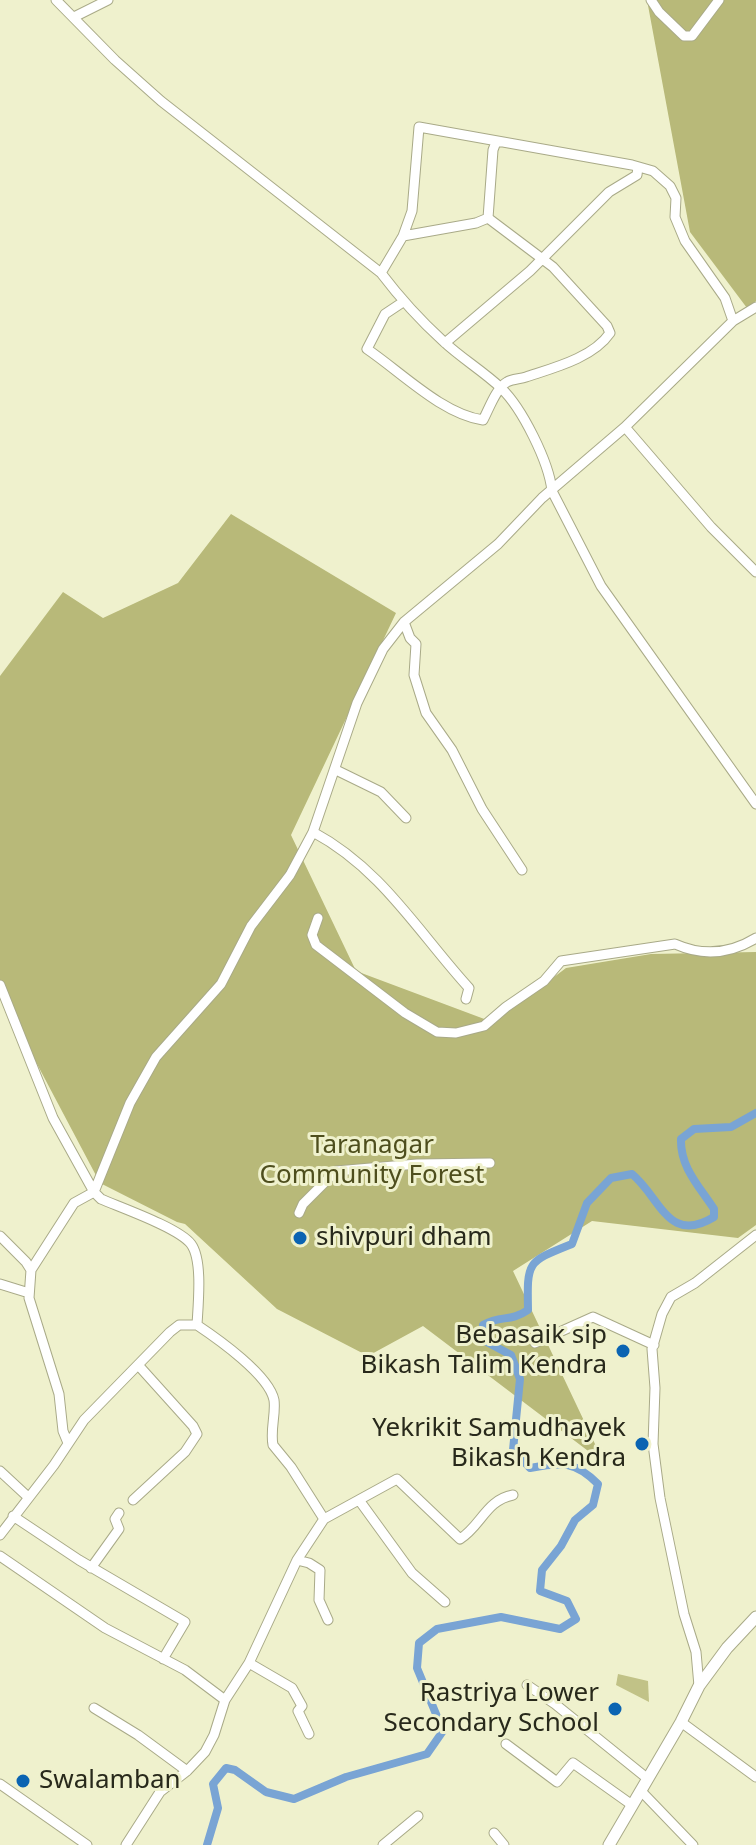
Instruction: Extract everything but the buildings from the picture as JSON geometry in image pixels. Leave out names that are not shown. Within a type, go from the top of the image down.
[{"type":"street","points":[[56,0],[161,101],[381,273],[403,302],[445,343],[501,388],[532,433],[551,478],[552,491],[601,586],[756,804]]},
{"type":"street","points":[[74,17],[108,0]]},
{"type":"street","points":[[651,0],[684,36],[692,36],[719,0]]},
{"type":"street","points":[[381,273],[403,236],[412,211],[419,127],[653,171],[670,186],[676,198],[675,217],[685,241],[725,298],[733,321]]},
{"type":"street","points":[[488,218],[493,150],[496,142],[500,142]]},
{"type":"street","points":[[445,343],[541,259],[609,192],[637,175],[638,167]]},
{"type":"street","points":[[403,236],[476,223],[488,218]]},
{"type":"street","points":[[403,302],[385,314],[367,349],[439,403],[471,418],[483,420],[507,382],[553,368],[586,353],[610,333],[567,280],[488,218]]},
{"type":"street","points":[[68,1443],[63,1431],[62,1406],[29,1293],[31,1270],[74,1203],[94,1192],[130,1103],[156,1057],[221,984],[242,943],[290,875],[313,832],[357,703],[383,649],[404,622],[498,544],[625,427],[733,321],[756,307]]},
{"type":"street","points":[[625,427],[711,527],[756,572]]},
{"type":"street","points":[[404,622],[416,644],[414,675],[426,713],[452,750],[482,809],[522,870]]},
{"type":"street","points":[[336,770],[381,792],[406,818]]},
{"type":"street","points":[[313,832],[335,843],[362,864],[392,894],[469,988],[466,999]]},
{"type":"street","points":[[318,918],[312,935],[316,945],[405,1013],[437,1032],[456,1033],[484,1026],[544,981],[561,961],[675,944],[689,950],[722,952],[756,938]]},
{"type":"street","points":[[0,985],[53,1118],[94,1192],[101,1199],[180,1234],[192,1245],[197,1260],[197,1325]]},
{"type":"street","points":[[299,1213],[303,1204],[336,1171],[417,1164],[490,1163]]},
{"type":"street","points":[[699,1686],[696,1652],[672,1561],[656,1471],[653,1444],[654,1345],[662,1314],[671,1297],[695,1283],[756,1235]]},
{"type":"street","points":[[0,1236],[31,1270]]},
{"type":"street","points":[[0,1284],[29,1293]]},
{"type":"street","points":[[535,1343],[593,1317],[654,1345]]},
{"type":"street","points":[[0,1535],[84,1420],[179,1325],[197,1325],[226,1346],[267,1384],[274,1400],[273,1445],[324,1519]]},
{"type":"street","points":[[133,1500],[185,1452],[197,1434],[139,1366]]},
{"type":"street","points":[[0,1471],[28,1497]]},
{"type":"street","points":[[126,1845],[160,1792],[205,1752],[225,1700],[249,1663],[297,1560],[324,1519],[397,1479],[460,1539],[497,1501],[513,1495]]},
{"type":"street","points":[[359,1500],[404,1563],[445,1602]]},
{"type":"street","points":[[91,1568],[119,1529],[115,1519],[119,1513]]},
{"type":"street","points":[[13,1516],[91,1568],[185,1622],[163,1659]]},
{"type":"street","points":[[0,1556],[105,1628],[185,1670],[225,1700]]},
{"type":"street","points":[[297,1560],[320,1570],[319,1600],[328,1620]]},
{"type":"street","points":[[609,1845],[699,1686],[727,1648],[754,1624]]},
{"type":"street","points":[[249,1663],[292,1688],[302,1706],[298,1711],[309,1734]]},
{"type":"street","points":[[527,1685],[648,1779]]},
{"type":"street","points":[[94,1708],[187,1771]]},
{"type":"street","points":[[681,1722],[756,1777]]},
{"type":"street","points":[[506,1744],[557,1782],[573,1763],[632,1805]]},
{"type":"street","points":[[0,1784],[87,1845]]},
{"type":"street","points":[[641,1791],[693,1845]]},
{"type":"street","points":[[383,1845],[418,1816]]},
{"type":"street","points":[[494,1833],[504,1845]]},
{"type":"green space","points":[[647,0],[756,0],[756,301],[747,308],[690,232]]},
{"type":"green space","name":"Taranagar Community Forest","points":[[231,514],[396,613],[291,835],[356,971],[487,1020],[520,1003],[566,968],[651,954],[756,952],[756,1225],[738,1238],[592,1221],[513,1271],[604,1463],[423,1326],[368,1356],[277,1309],[185,1224],[100,1183],[0,994],[0,676],[63,592],[103,618],[178,583]]},
{"type":"green space","points":[[618,1674],[648,1681],[649,1702],[616,1685]]},
{"type":"waterway","points":[[207,1845],[218,1808],[213,1784],[226,1768],[235,1770],[266,1792],[294,1799],[346,1777],[427,1754],[443,1731],[417,1668],[419,1643],[437,1629],[501,1617],[560,1629],[576,1619],[567,1601],[540,1591],[542,1570],[561,1546],[575,1520],[593,1505],[598,1484],[582,1471],[567,1465],[530,1468],[513,1450],[520,1379],[511,1355],[485,1341],[483,1325],[528,1310],[528,1282],[533,1265],[546,1255],[572,1244],[587,1203],[611,1178],[632,1174],[675,1222],[698,1224],[714,1217],[714,1209],[687,1167],[681,1139],[694,1129],[731,1127],[756,1113]]},
{"type":"place","name":"shivpuri dham","points":[[300,1238]]},
{"type":"place","name":"Bebasaik sip Bikash Talim Kendra","points":[[623,1351]]},
{"type":"place","name":"Yekrikit Samudhayek Bikash Kendra","points":[[642,1444]]},
{"type":"place","name":"Rastriya Lower Secondary School","points":[[615,1709]]},
{"type":"place","name":"Swalamban","points":[[23,1781]]}]
